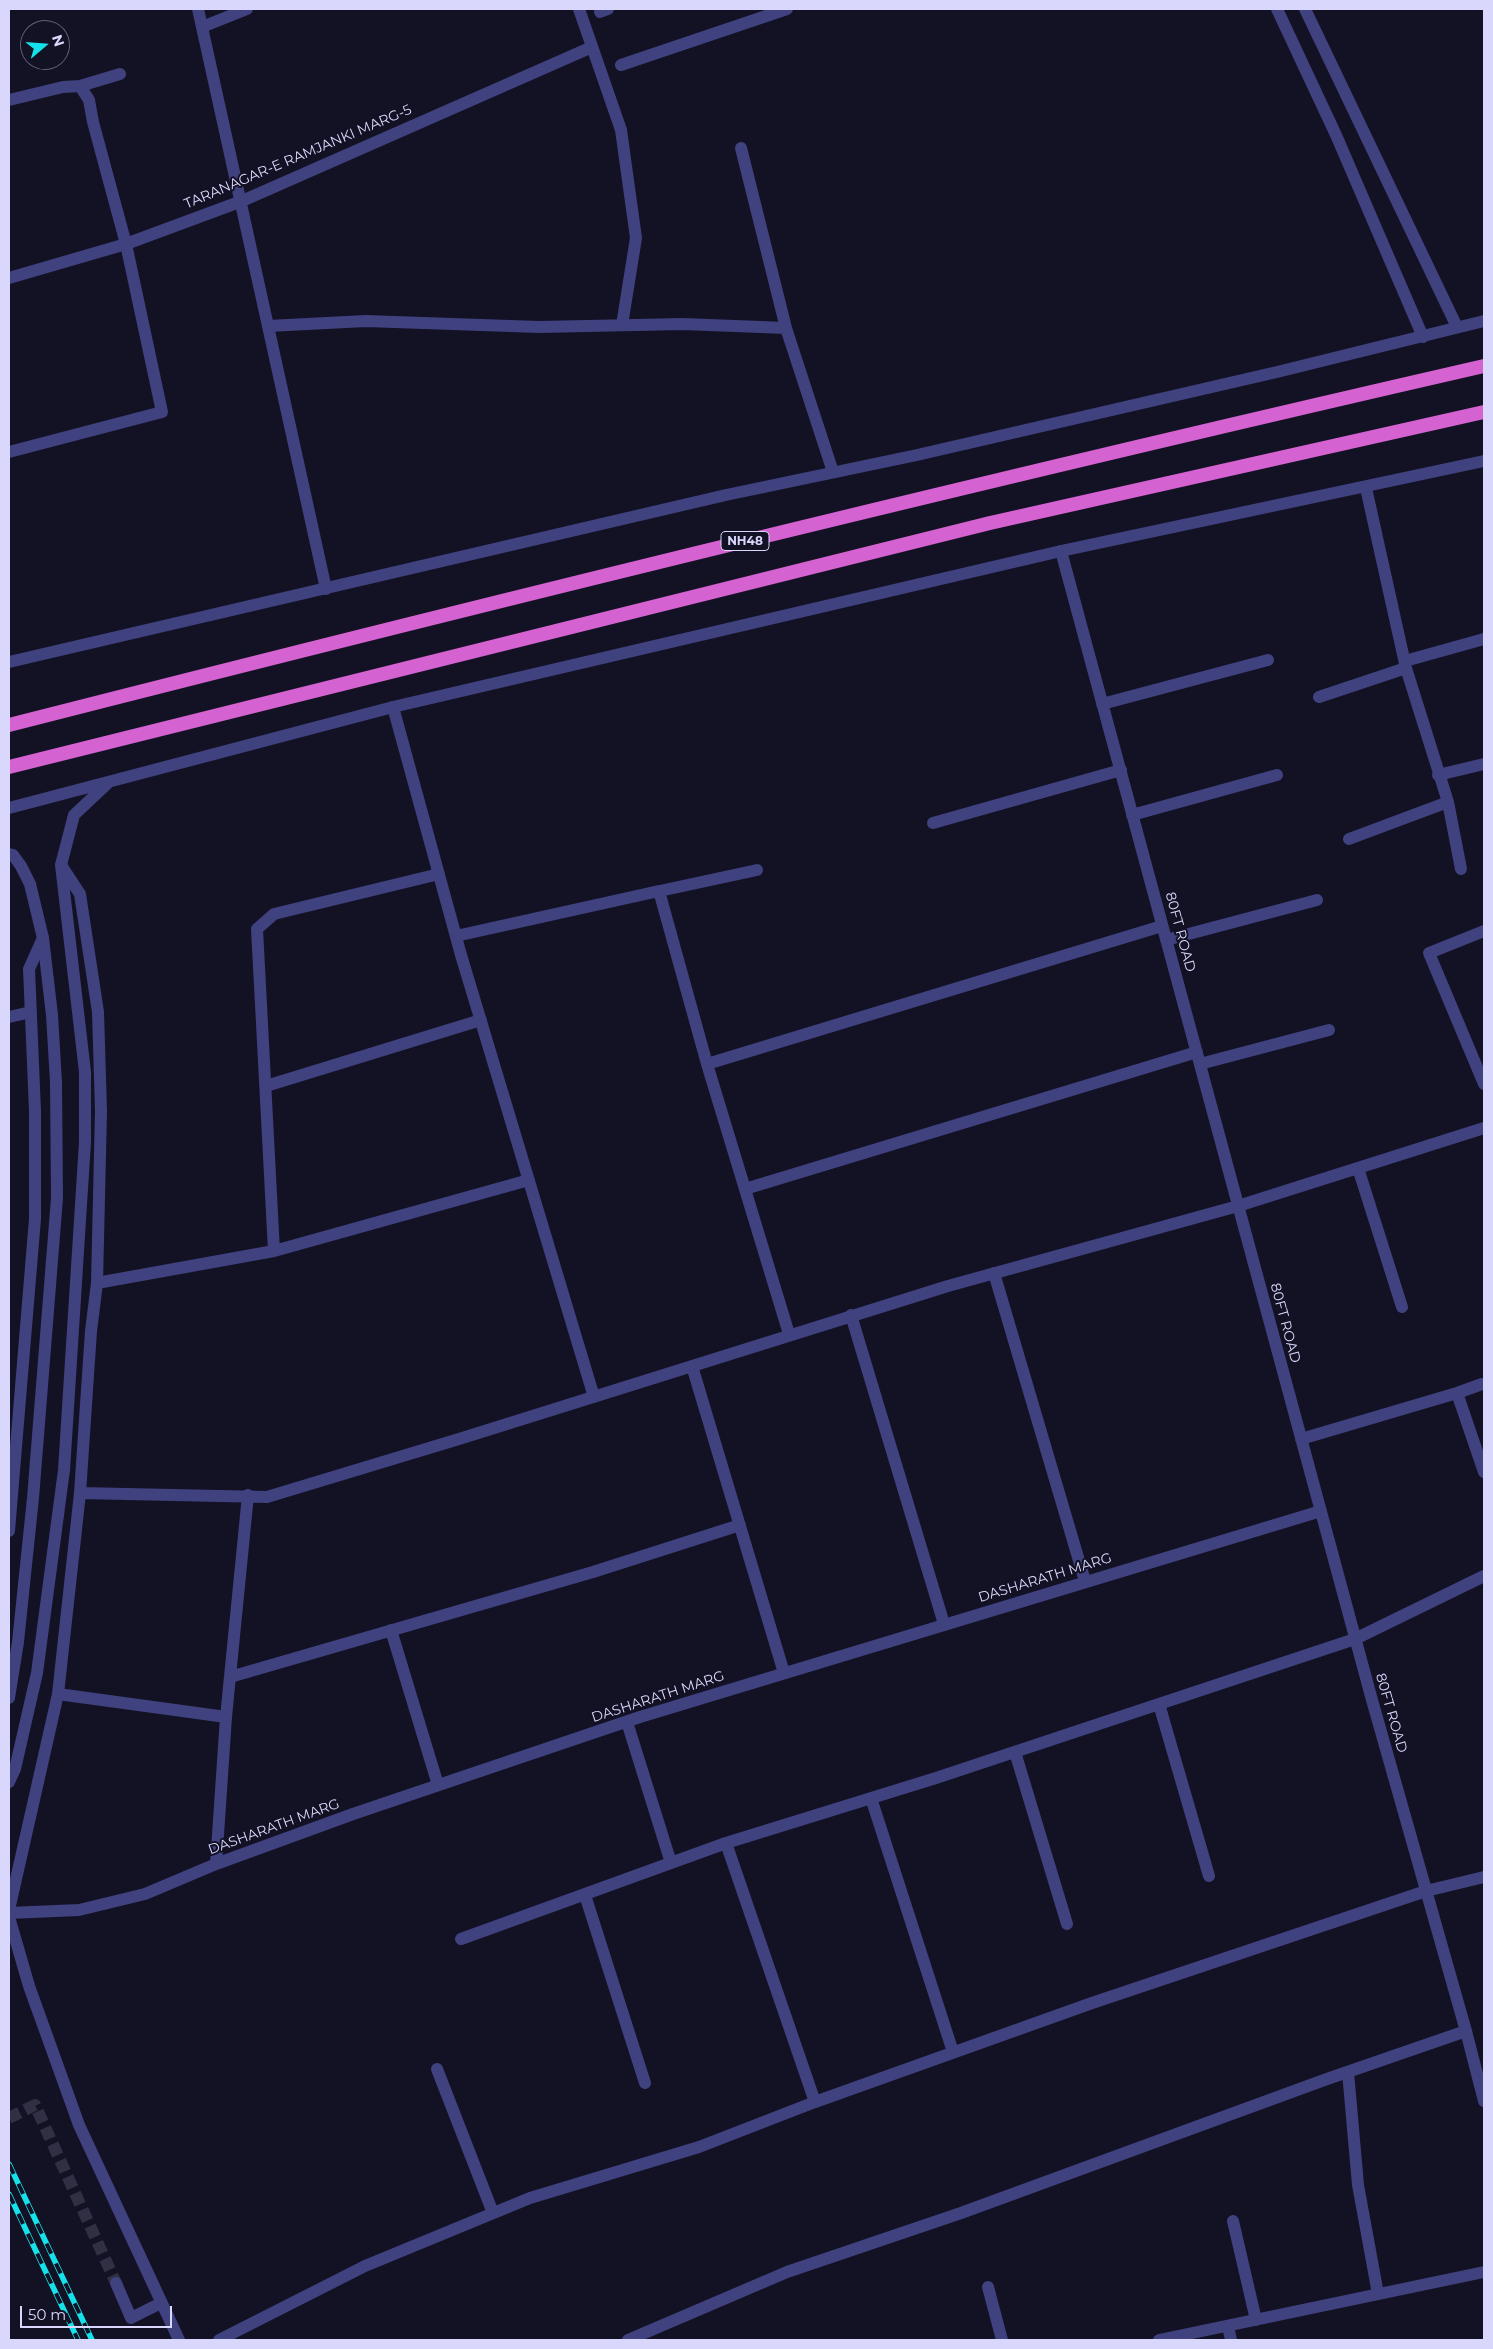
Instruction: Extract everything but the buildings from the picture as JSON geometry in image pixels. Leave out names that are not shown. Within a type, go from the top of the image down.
[{"type":"highway","name":"NH48","points":[[9,725],[358,636],[1139,445],[1484,366]]},
{"type":"highway","points":[[9,766],[990,522],[1484,412]]},
{"type":"street","points":[[198,9],[242,201],[326,589]]},
{"type":"street","points":[[202,27],[247,9]]},
{"type":"street","points":[[579,9],[621,130],[636,238],[622,326]]},
{"type":"street","points":[[620,65],[787,9]]},
{"type":"street","points":[[1277,9],[1336,135],[1423,336]]},
{"type":"street","points":[[1305,9],[1457,327]]},
{"type":"street","name":"TARANAGAR-E RAMJANKI MARG-5","points":[[9,278],[126,244],[242,201],[592,47]]},
{"type":"street","points":[[9,100],[50,89],[80,86],[120,74]]},
{"type":"street","points":[[9,451],[162,412],[126,244],[93,122],[89,100],[80,86]]},
{"type":"street","points":[[741,148],[786,328],[833,472]]},
{"type":"street","points":[[268,326],[366,321],[540,326],[683,324],[786,328]]},
{"type":"street","points":[[9,662],[726,495],[1277,372],[1484,321]]},
{"type":"street","points":[[9,808],[393,707],[1061,551],[1366,488],[1484,461]]},
{"type":"street","points":[[1366,488],[1406,665],[1438,776],[1448,802],[1461,869]]},
{"type":"street","name":"80FT ROAD","points":[[1061,551],[1355,1639],[1466,2031],[1479,2063],[1483,2093]]},
{"type":"street","points":[[1319,697],[1484,639]]},
{"type":"street","points":[[1102,704],[1268,660]]},
{"type":"street","points":[[393,707],[456,936],[594,1397]]},
{"type":"street","points":[[1438,776],[1484,764]]},
{"type":"street","points":[[933,823],[1121,770]]},
{"type":"street","points":[[1132,815],[1277,775]]},
{"type":"street","points":[[9,1782],[15,1769],[38,1673],[64,1470],[85,1142],[85,1072],[60,865],[74,816],[110,782]]},
{"type":"street","points":[[1349,839],[1448,802]]},
{"type":"street","points":[[9,854],[13,855],[21,866],[30,884],[43,938],[52,1014],[56,1082],[57,1198],[33,1498],[18,1642],[9,1698]]},
{"type":"street","points":[[9,1910],[58,1694],[80,1493],[91,1331],[97,1283],[102,1111],[98,1012],[80,894],[60,865]]},
{"type":"street","points":[[456,936],[757,870]]},
{"type":"street","points":[[274,1251],[257,929],[274,914],[439,874]]},
{"type":"street","points":[[655,892],[659,892],[706,1064],[790,1334]]},
{"type":"street","points":[[1166,940],[1317,900]]},
{"type":"street","points":[[706,1064],[1162,926]]},
{"type":"street","points":[[1484,930],[1429,953],[1484,1084]]},
{"type":"street","points":[[9,1531],[34,1219],[36,1166],[29,969],[43,938]]},
{"type":"street","points":[[9,1017],[31,1012]]},
{"type":"street","points":[[266,1086],[481,1020]]},
{"type":"street","points":[[745,1189],[1198,1058],[1329,1030]]},
{"type":"street","points":[[80,1493],[267,1496],[594,1397],[851,1315],[994,1273],[1238,1206],[1484,1128]]},
{"type":"street","points":[[1358,1168],[1402,1308]]},
{"type":"street","points":[[97,1283],[274,1251],[529,1180]]},
{"type":"street","points":[[994,1273],[1085,1581]]},
{"type":"street","points":[[851,1315],[944,1624]]},
{"type":"street","points":[[692,1366],[784,1673]]},
{"type":"street","points":[[1301,1439],[1482,1384]]},
{"type":"street","points":[[1457,1392],[1484,1472]]},
{"type":"street","points":[[216,1864],[226,1717],[248,1495]]},
{"type":"street","name":"DASHARATH MARG","points":[[9,1915],[79,1910],[145,1894],[216,1864],[438,1785],[628,1722],[1085,1581],[1320,1511]]},
{"type":"street","points":[[230,1677],[593,1572],[740,1525]]},
{"type":"street","points":[[461,1939],[726,1843],[1015,1752],[1355,1639],[1484,1576]]},
{"type":"street","points":[[391,1630],[438,1785]]},
{"type":"street","points":[[58,1694],[226,1717]]},
{"type":"street","points":[[1160,1704],[1209,1876]]},
{"type":"street","points":[[628,1722],[671,1863]]},
{"type":"street","points":[[1015,1752],[1067,1924]]},
{"type":"street","points":[[871,1798],[953,2052]]},
{"type":"street","points":[[726,1843],[816,2102]]},
{"type":"street","points":[[219,2340],[365,2266],[530,2198],[699,2148],[816,2102],[1092,2003],[1426,1892],[1484,1877]]},
{"type":"street","points":[[584,1895],[645,2083]]},
{"type":"street","points":[[9,1915],[29,1986],[79,2125],[179,2340]]},
{"type":"street","points":[[628,2340],[787,2272],[1102,2163],[1348,2072],[1466,2031]]},
{"type":"street","points":[[437,2069],[493,2213]]},
{"type":"street","points":[[1348,2072],[1358,2185],[1378,2294]]},
{"type":"street","points":[[1233,2221],[1256,2320]]},
{"type":"street","points":[[1159,2340],[1484,2272]]},
{"type":"street","points":[[116,2283],[131,2318],[162,2303]]},
{"type":"street","points":[[988,2287],[1002,2340]]},
{"type":"street","points":[[1228,2326],[1231,2340]]},
{"type":"tunnel","points":[[9,2118],[35,2105],[116,2283]]},
{"type":"railway","points":[[9,2164],[92,2340]]},
{"type":"railway","points":[[9,2194],[78,2340]]}]
